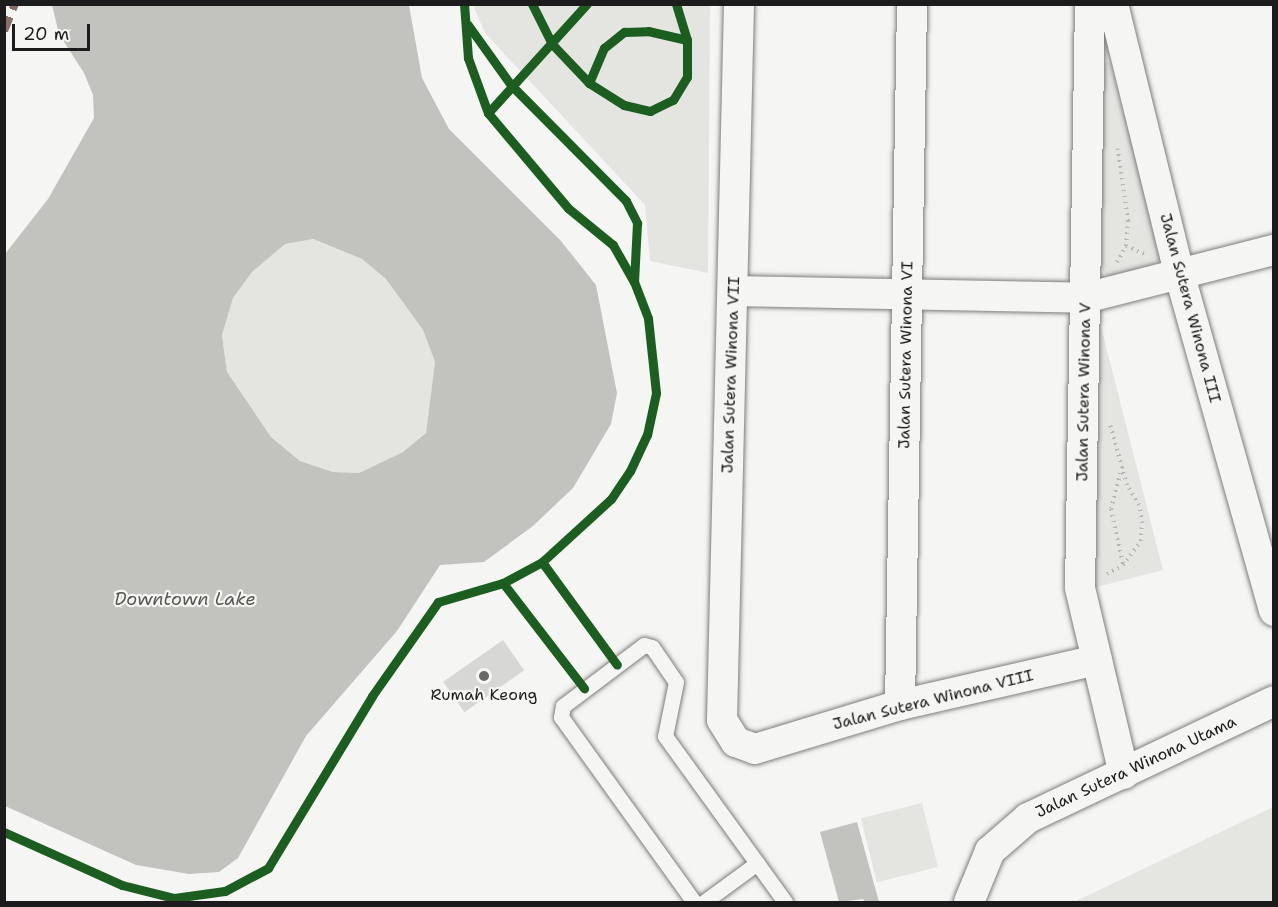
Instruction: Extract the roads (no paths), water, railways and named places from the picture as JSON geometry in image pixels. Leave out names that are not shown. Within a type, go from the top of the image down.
[{"type":"street","name":"Jalan Sutera Winona VII","points":[[736,742],[722,720],[734,291],[739,4]]},
{"type":"street","name":"Jalan Sutera Winona VI","points":[[900,705],[912,4]]},
{"type":"street","name":"Jalan Sutera Winona V","points":[[1090,4],[1080,588],[1124,774]]},
{"type":"street","name":"Jalan Sutera Winona III","points":[[1113,4],[1180,276],[1274,611]]},
{"type":"street","points":[[734,291],[1085,298],[1180,276],[1274,250]]},
{"type":"street","name":"Jalan Sutera Winona VIII","points":[[736,742],[755,749],[900,705],[1097,660]]},
{"type":"street","name":"Jalan Sutera Winona Utama","points":[[969,903],[990,851],[1028,818],[1274,701]]},
{"type":"lane","points":[[694,903],[561,717],[563,706],[644,645],[652,647],[676,682],[665,736],[785,903]]},
{"type":"lane","points":[[704,903],[757,863]]},
{"type":"water","name":"Downtown Lake","points":[[52,5],[409,5],[422,78],[449,129],[561,241],[596,285],[617,393],[611,424],[573,488],[533,526],[484,562],[440,565],[397,631],[306,736],[238,858],[219,872],[189,874],[136,865],[5,806],[5,254],[48,199],[94,118],[93,95],[84,73],[59,34]],"holes":[[[313,239],[362,259],[386,279],[423,330],[435,362],[426,433],[403,452],[359,473],[333,472],[300,461],[271,437],[227,372],[222,335],[233,298],[252,272],[285,244]]]},
{"type":"water","points":[[857,822],[879,902],[865,902],[863,899],[839,902],[820,832]]},
{"type":"place","name":"Rumah Keong","points":[[484,676]]}]
